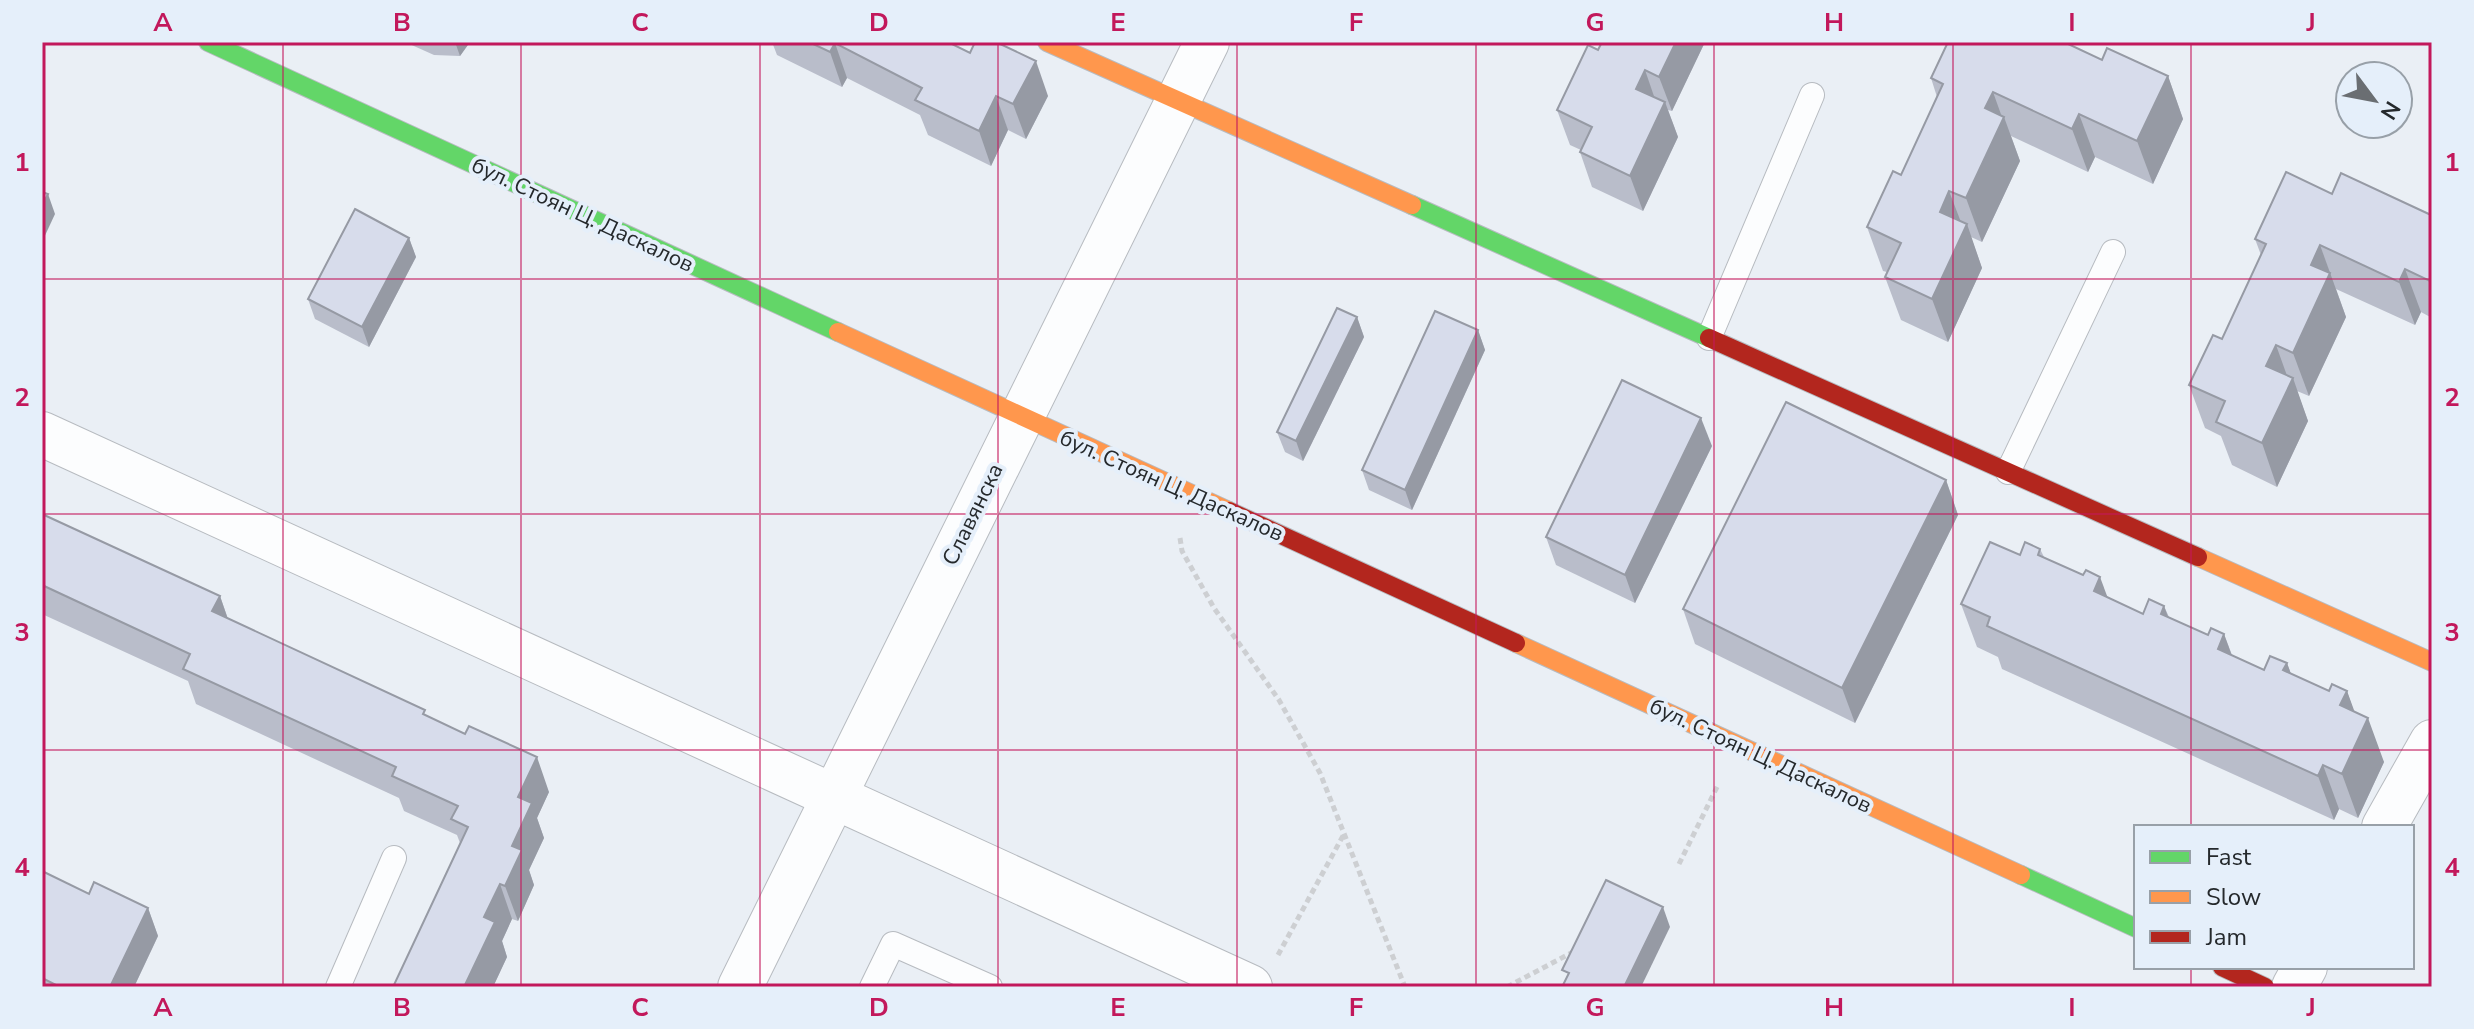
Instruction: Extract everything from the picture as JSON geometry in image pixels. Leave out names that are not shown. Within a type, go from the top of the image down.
[{"type":"street","name":"бул. Стоян Ц. Даскалов","points":[[208,42],[2134,927]]},
{"type":"street","points":[[1047,42],[2432,662]]},
{"type":"street","name":"Славянска","points":[[740,987],[1207,42]]},
{"type":"street","points":[[42,434],[835,795],[1262,973]]},
{"type":"street","points":[[2385,825],[2432,742]]},
{"type":"street","points":[[2226,969],[2265,987]]},
{"type":"street","points":[[2294,987],[2304,969]]},
{"type":"lane","points":[[1709,338],[1812,95]]},
{"type":"lane","points":[[2008,472],[2113,252]]},
{"type":"lane","points":[[338,987],[394,858]]},
{"type":"lane","points":[[872,987],[893,944],[990,987]]},
{"type":"path","points":[[1170,482],[1182,551],[1214,608],[1293,725],[1320,773],[1405,987]]},
{"type":"path","points":[[1679,864],[1739,745]]},
{"type":"path","points":[[1262,973],[1344,834]]},
{"type":"path","points":[[1507,987],[1584,947]]},
{"type":"building","points":[[809,42],[948,42],[970,53],[975,42],[996,42],[1036,61],[1013,104],[996,96],[979,131],[915,100],[922,88],[835,43],[830,52]]},
{"type":"building","points":[[1602,42],[1676,42],[1659,77],[1645,70],[1636,89],[1665,102],[1630,176],[1580,152],[1592,127],[1557,110],[1588,45],[1598,50]]},
{"type":"building","points":[[1948,42],[2064,42],[2102,60],[2107,48],[2168,76],[2137,141],[2079,114],[2072,129],[1993,92],[1985,108],[2004,117],[1966,198],[1949,191],[1940,212],[1967,224],[1932,299],[1885,277],[1901,243],[1867,227],[1893,171],[1901,175],[1943,84],[1931,78]]},
{"type":"building","points":[[2286,172],[2332,194],[2341,173],[2431,215],[2432,212],[2432,282],[2405,269],[2399,282],[2320,245],[2311,265],[2330,273],[2293,353],[2276,345],[2266,366],[2293,378],[2262,443],[2216,422],[2225,401],[2189,385],[2213,335],[2222,339],[2266,244],[2255,239]]},
{"type":"building","points":[[42,192],[48,194],[42,206]]},
{"type":"building","points":[[355,209],[409,238],[362,327],[308,299]]},
{"type":"building","points":[[1337,308],[1357,317],[1296,441],[1277,432]]},
{"type":"building","points":[[1435,311],[1478,330],[1405,490],[1362,470]]},
{"type":"building","points":[[1622,380],[1701,418],[1625,575],[1546,537]]},
{"type":"building","points":[[1786,402],[1946,480],[1842,688],[1683,609]]},
{"type":"building","points":[[42,514],[220,596],[212,611],[425,710],[423,714],[465,734],[469,726],[537,757],[518,797],[532,803],[512,846],[522,850],[505,886],[500,884],[484,917],[495,922],[464,987],[393,987],[468,827],[451,819],[458,806],[392,776],[396,767],[183,669],[190,654],[42,585]]},
{"type":"building","points":[[1990,542],[2020,555],[2025,542],[2040,549],[2038,555],[2083,575],[2086,570],[2100,577],[2094,591],[2143,614],[2149,599],[2164,606],[2161,614],[2208,635],[2211,628],[2224,634],[2218,649],[2264,670],[2270,656],[2287,663],[2283,670],[2329,691],[2332,684],[2347,691],[2340,705],[2368,718],[2342,774],[2323,765],[2318,776],[1987,626],[1990,617],[1961,604]]},
{"type":"building","points":[[42,871],[89,894],[94,882],[148,908],[110,987],[55,987],[42,978]]},
{"type":"building","points":[[1606,880],[1663,907],[1624,987],[1562,987],[1569,973],[1562,970]]},
{"type":"traffic: fast","points":[[208,42],[838,332]]},
{"type":"traffic: fast","points":[[1412,205],[1709,338]]},
{"type":"traffic: fast","points":[[2021,875],[2134,927]]},
{"type":"traffic: slow","points":[[1047,42],[1412,205]]},
{"type":"traffic: slow","points":[[838,332],[1229,511]]},
{"type":"traffic: slow","points":[[2198,557],[2432,662]]},
{"type":"traffic: slow","points":[[1516,643],[2021,875]]},
{"type":"traffic: jam","points":[[1709,338],[2198,557]]},
{"type":"traffic: jam","points":[[1229,511],[1516,643]]},
{"type":"traffic: jam","points":[[2226,969],[2265,987]]}]
